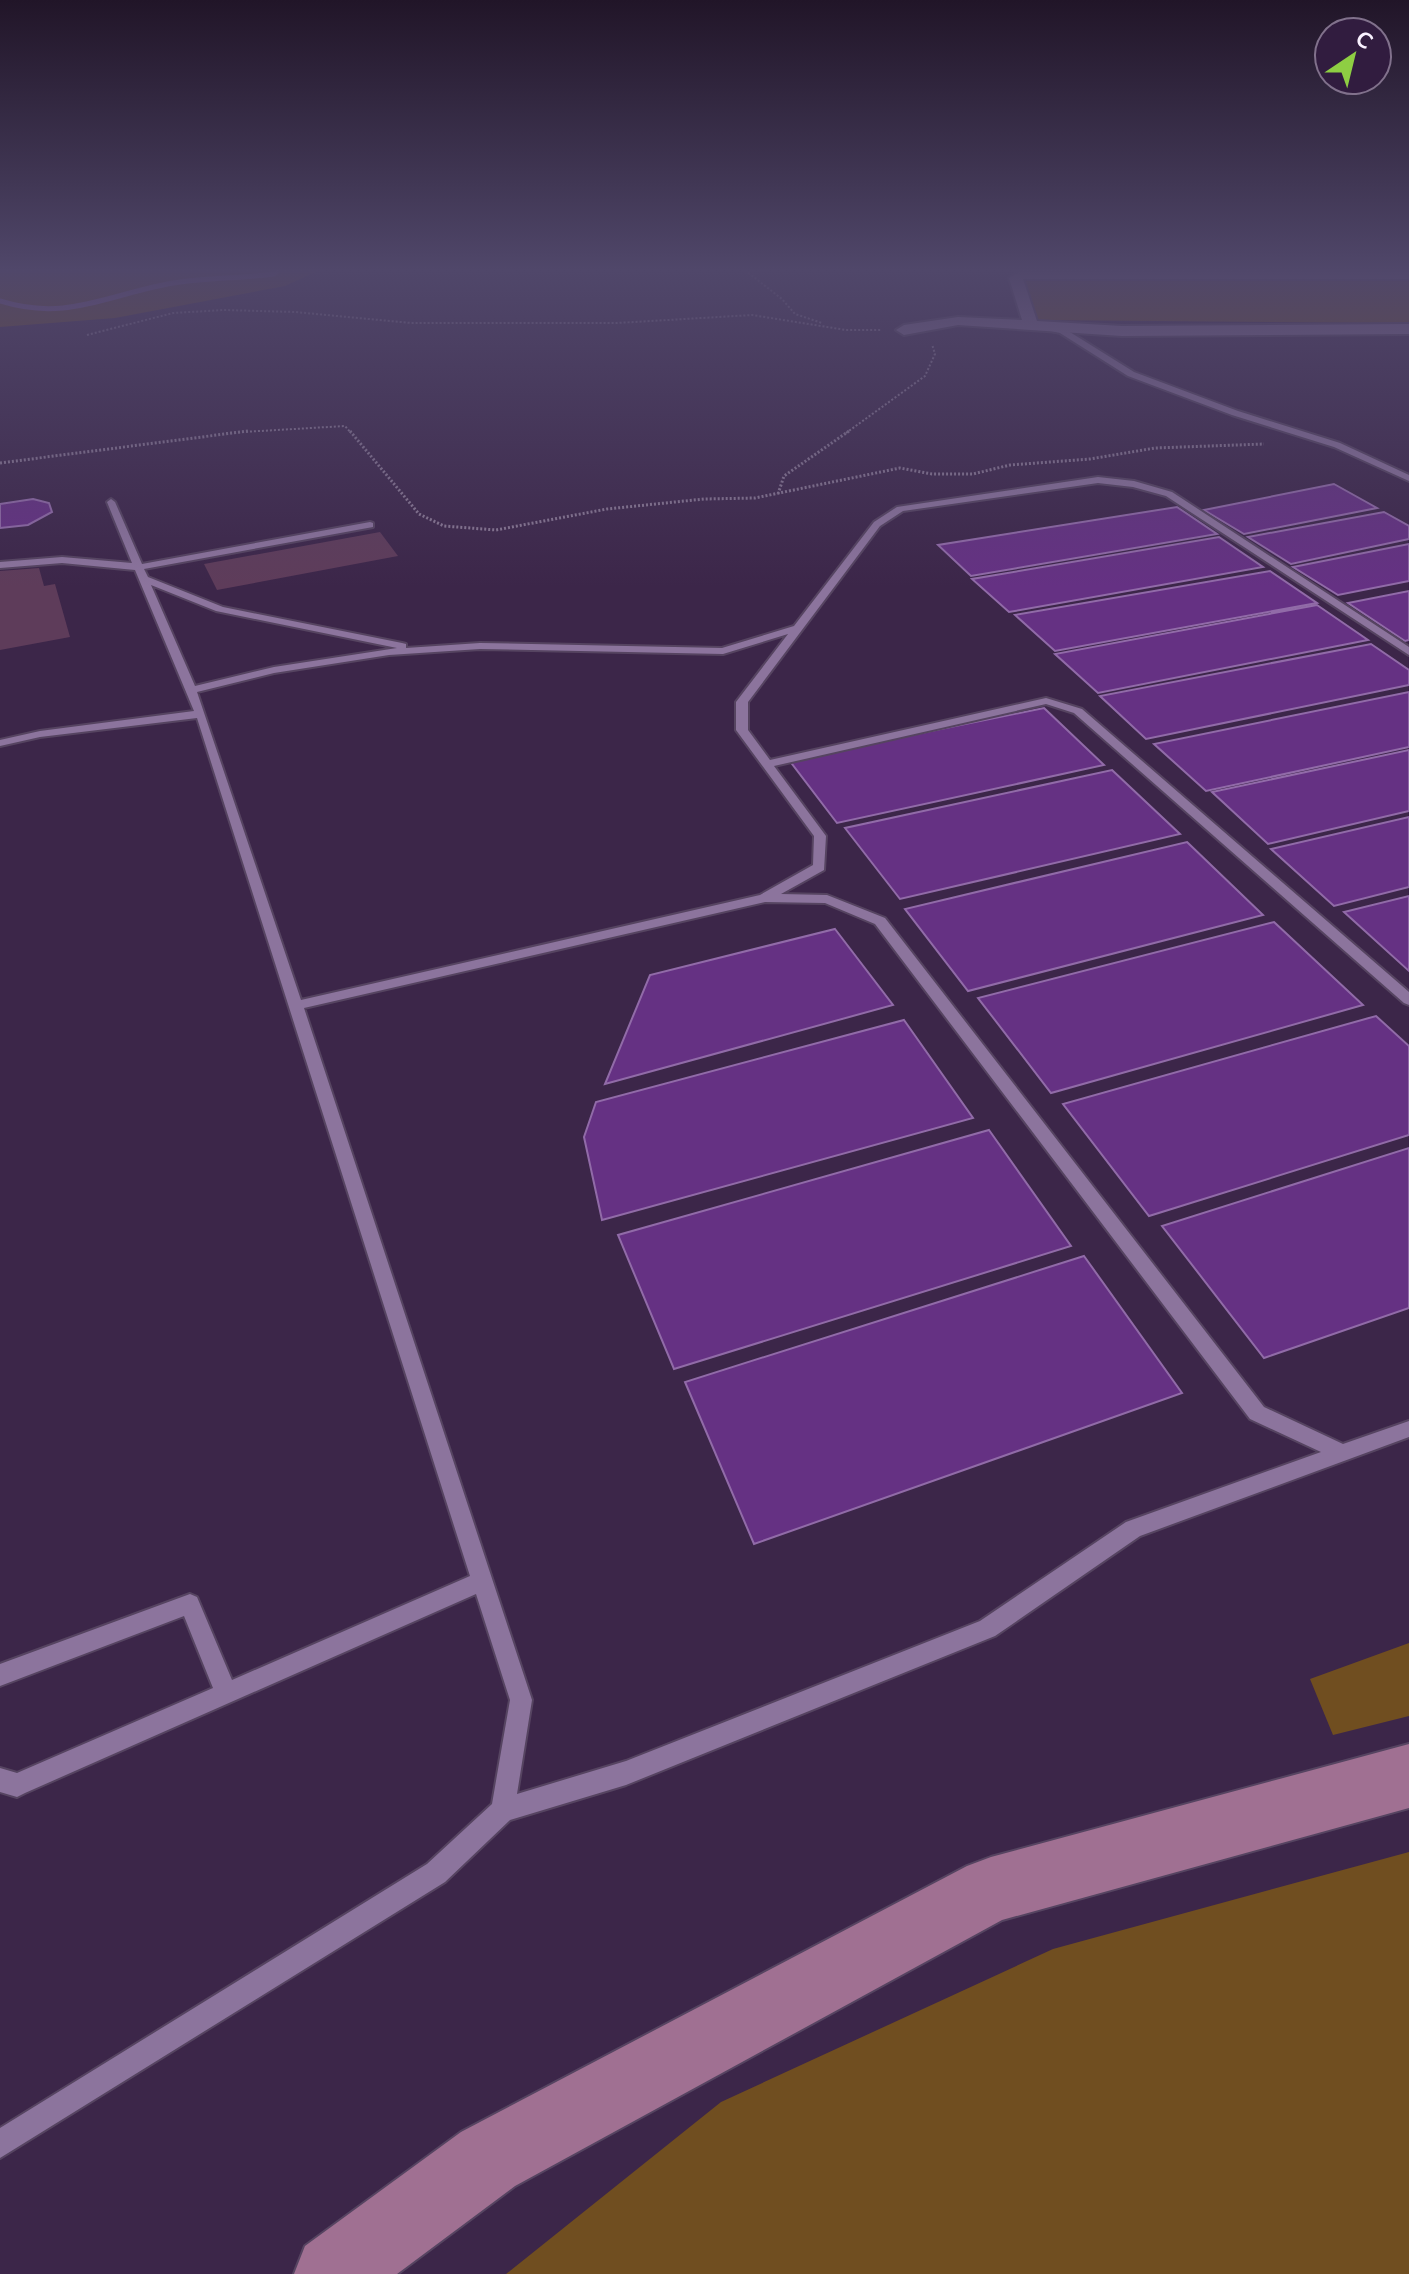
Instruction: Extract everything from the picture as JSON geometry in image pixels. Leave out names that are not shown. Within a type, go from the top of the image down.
[{"type":"main road","points":[[333,2274],[488,2159],[991,1890],[1409,1776]]},
{"type":"lane","points":[[1131,374],[1235,413],[1337,445],[1409,478]]},
{"type":"lane","points":[[764,898],[819,867],[820,836],[742,730],[742,702],[877,524],[900,509],[1098,480],[1134,484],[1169,494],[1409,652]]},
{"type":"lane","points":[[111,502],[201,714],[298,1005],[521,1700],[503,1810]]},
{"type":"lane","points":[[141,573],[370,525]]},
{"type":"lane","points":[[0,565],[62,560],[141,573],[220,609],[424,650]]},
{"type":"lane","points":[[191,690],[274,670],[424,650],[509,646],[723,651],[798,628]]},
{"type":"lane","points":[[766,764],[1046,701],[1078,711],[1409,1000]]},
{"type":"lane","points":[[0,743],[40,734],[201,714]]},
{"type":"lane","points":[[298,1005],[764,898],[827,899],[880,921],[1257,1413],[1342,1453]]},
{"type":"lane","points":[[0,2144],[436,1873],[503,1810],[626,1773],[987,1629],[1133,1529],[1409,1429]]},
{"type":"lane","points":[[0,1780],[17,1785],[482,1581]]},
{"type":"lane","points":[[0,1675],[190,1604],[226,1693]]},
{"type":"path","points":[[778,494],[784,476],[817,456],[926,374]]},
{"type":"path","points":[[0,463],[237,432],[345,426],[419,514],[444,526],[496,530],[607,509],[704,499],[755,498],[900,468],[932,474],[973,474],[1010,465],[1090,459],[1155,448],[1337,445]]},
{"type":"shaded area","points":[[1334,484],[1377,508],[1244,534],[1204,510]]},
{"type":"shaded area","points":[[33,499],[49,503],[52,512],[28,525],[0,528],[0,504]]},
{"type":"shaded area","points":[[1177,507],[1217,534],[971,576],[938,545]]},
{"type":"shaded area","points":[[1384,512],[1409,526],[1409,539],[1291,564],[1248,537]]},
{"type":"shaded area","points":[[1219,537],[1263,567],[1009,612],[972,579]]},
{"type":"shaded area","points":[[1409,544],[1409,581],[1338,595],[1293,567]]},
{"type":"shaded area","points":[[1270,571],[1317,603],[1055,651],[1015,615]]},
{"type":"shaded area","points":[[1409,591],[1409,640],[1405,641],[1348,603]]},
{"type":"shaded area","points":[[1317,605],[1368,640],[1098,693],[1055,654]]},
{"type":"shaded area","points":[[1371,644],[1409,670],[1409,685],[1146,739],[1100,696]]},
{"type":"shaded area","points":[[1409,692],[1409,747],[1206,791],[1154,744]]},
{"type":"shaded area","points":[[1044,708],[1104,765],[837,823],[789,760]]},
{"type":"shaded area","points":[[1409,750],[1409,811],[1268,844],[1212,792]]},
{"type":"shaded area","points":[[1112,770],[1180,834],[900,899],[845,828]]},
{"type":"shaded area","points":[[1409,817],[1409,887],[1334,906],[1271,849]]},
{"type":"shaded area","points":[[1187,842],[1263,915],[968,991],[905,909]]},
{"type":"shaded area","points":[[1409,896],[1409,971],[1344,912]]},
{"type":"shaded area","points":[[1274,922],[1363,1005],[1051,1093],[978,998]]},
{"type":"shaded area","points":[[835,929],[893,1005],[605,1084],[650,975]]},
{"type":"shaded area","points":[[1376,1016],[1409,1046],[1409,1135],[1149,1216],[1063,1104]]},
{"type":"shaded area","points":[[904,1020],[973,1118],[602,1220],[584,1137],[596,1102]]},
{"type":"shaded area","points":[[989,1130],[1071,1246],[674,1369],[618,1235]]},
{"type":"shaded area","points":[[1409,1148],[1409,1308],[1264,1358],[1162,1226]]},
{"type":"shaded area","points":[[1084,1256],[1182,1393],[754,1544],[685,1382]]},
{"type":"shaded area","points":[[1409,1643],[1409,1716],[1333,1735],[1310,1679]]},
{"type":"shaded area","points":[[1409,1852],[1409,2274],[506,2274],[721,2102],[1053,1949]]},
{"type":"building","points":[[380,532],[398,556],[217,590],[204,564]]},
{"type":"building","points":[[39,568],[44,586],[55,584],[70,637],[0,650],[0,571]]}]
